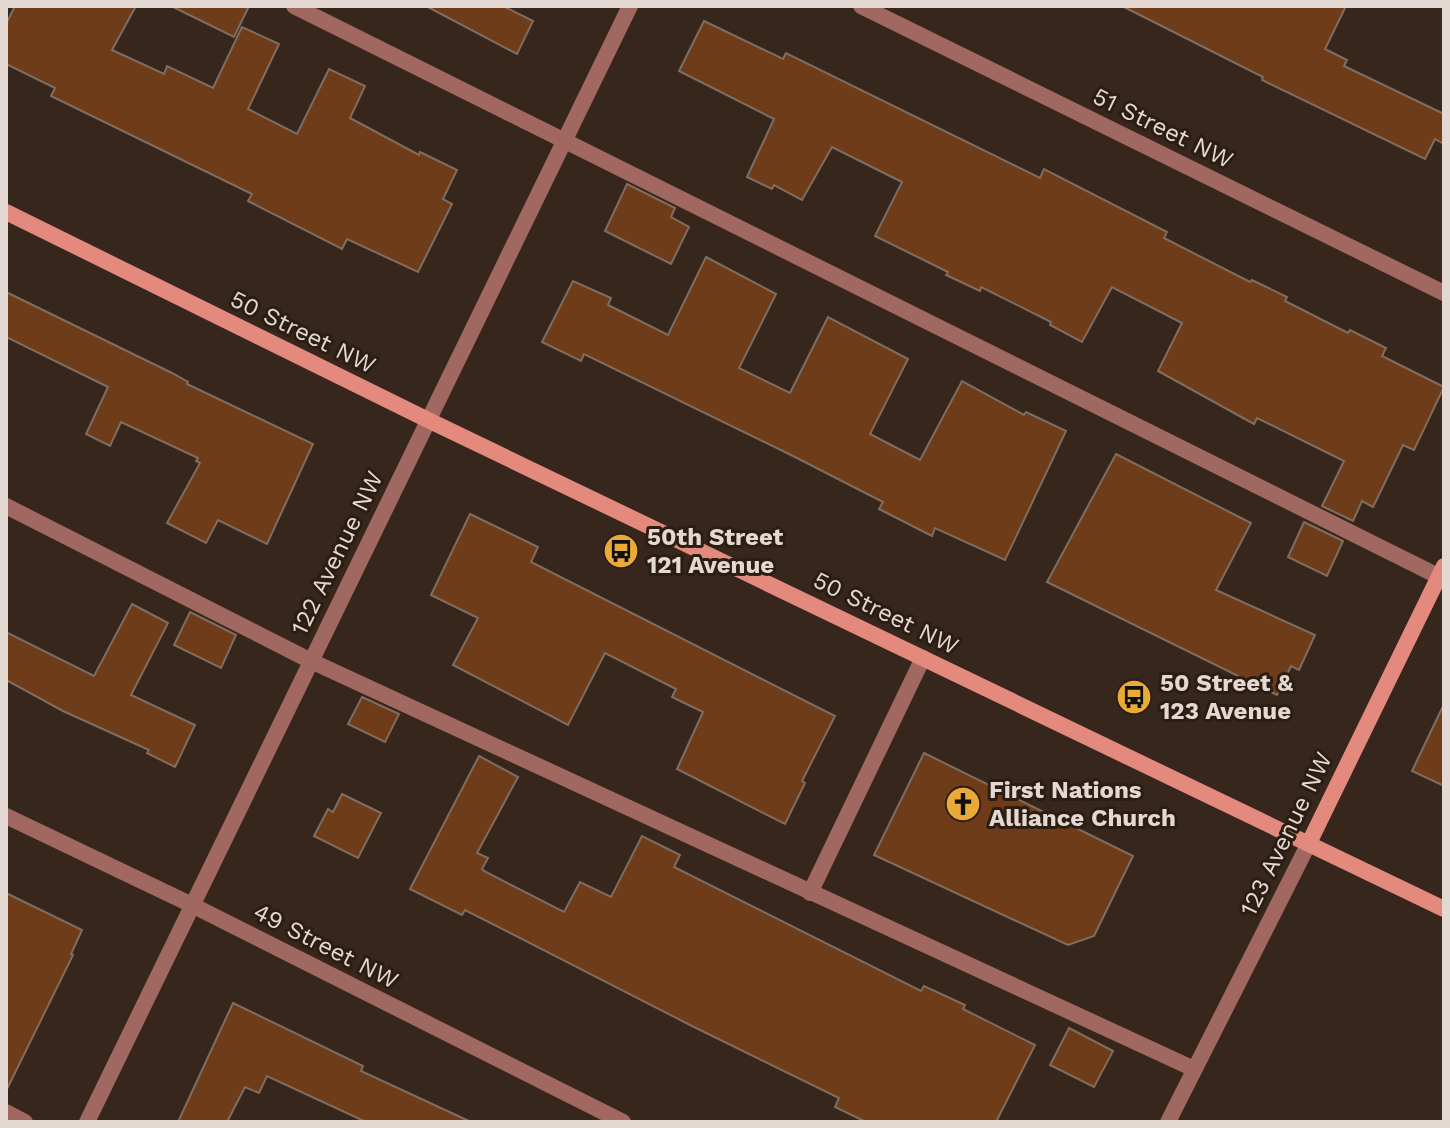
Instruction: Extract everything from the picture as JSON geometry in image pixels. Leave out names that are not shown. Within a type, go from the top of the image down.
[{"type":"main road","name":"50 Street NW","points":[[6,212],[428,420],[1444,909]]},
{"type":"main road","name":"123 Avenue NW","points":[[1309,843],[1442,574]]},
{"type":"street","points":[[294,6],[1442,574]]},
{"type":"street","name":"122 Avenue NW","points":[[87,1122],[630,6]]},
{"type":"street","name":"51 Street NW","points":[[861,6],[1444,293]]},
{"type":"street","points":[[6,506],[311,661],[1194,1069]]},
{"type":"street","points":[[810,893],[923,658]]},
{"type":"street","name":"49 Street NW","points":[[6,816],[192,905],[623,1122]]},
{"type":"street","name":"123 Avenue NW","points":[[1168,1122],[1309,843]]},
{"type":"street","points":[[6,1112],[25,1122]]},
{"type":"building","points":[[15,6],[136,6],[112,50],[164,74],[167,66],[213,88],[242,27],[279,44],[248,109],[297,134],[329,69],[365,86],[350,118],[419,155],[420,152],[457,170],[443,199],[452,204],[418,272],[347,239],[342,249],[248,201],[252,194],[51,96],[55,88],[6,64],[6,24]]},
{"type":"building","points":[[171,6],[249,6],[234,37]]},
{"type":"building","points":[[426,6],[503,6],[533,21],[517,54]]},
{"type":"building","points":[[1122,6],[1346,6],[1325,49],[1347,60],[1344,66],[1444,114],[1444,144],[1435,139],[1425,159],[1262,80],[1263,77]]},
{"type":"building","points":[[704,21],[783,59],[786,53],[1040,178],[1044,169],[1167,232],[1164,238],[1250,282],[1252,280],[1287,297],[1285,301],[1348,333],[1350,330],[1386,348],[1382,356],[1444,387],[1414,450],[1403,445],[1373,507],[1362,501],[1353,521],[1322,506],[1344,461],[1257,418],[1254,424],[1158,371],[1182,323],[1112,287],[1082,342],[1050,325],[1051,322],[981,287],[980,291],[946,275],[948,272],[875,236],[902,182],[832,147],[802,200],[774,185],[772,189],[747,177],[774,119],[679,71]]},
{"type":"building","points":[[627,184],[675,208],[671,217],[689,227],[671,264],[605,231]]},
{"type":"building","points":[[706,257],[776,294],[739,368],[790,393],[828,317],[908,359],[870,434],[920,460],[962,381],[1024,415],[1026,412],[1066,431],[1005,560],[935,528],[932,536],[879,509],[883,502],[789,454],[584,354],[581,361],[542,342],[573,281],[611,298],[608,305],[668,335]]},
{"type":"building","points":[[6,292],[313,444],[267,544],[218,520],[206,543],[167,523],[200,463],[196,461],[198,458],[121,422],[110,446],[86,434],[108,387],[6,337]]},
{"type":"building","points":[[1116,454],[1251,523],[1216,590],[1315,635],[1299,670],[1291,666],[1277,695],[1047,582]]},
{"type":"building","points":[[470,514],[538,547],[531,562],[835,716],[802,781],[805,783],[785,824],[677,769],[703,712],[672,697],[676,689],[605,653],[568,725],[453,665],[478,618],[431,595]]},
{"type":"building","points":[[1304,522],[1343,541],[1327,576],[1288,557]]},
{"type":"building","points":[[132,604],[168,623],[131,695],[195,725],[175,767],[147,753],[149,750],[63,711],[6,680],[6,632],[94,676]]},
{"type":"building","points":[[190,612],[236,635],[221,668],[174,645]]},
{"type":"building","points":[[362,697],[399,714],[385,742],[348,724]]},
{"type":"building","points":[[1444,704],[1444,786],[1412,771]]},
{"type":"building","name":"First Nations Alliance Church","points":[[924,753],[1133,856],[1094,936],[1068,945],[874,855]]},
{"type":"building","points":[[479,756],[518,777],[477,853],[488,858],[482,869],[484,871],[564,912],[580,882],[611,897],[642,836],[680,855],[674,867],[921,991],[924,986],[965,1005],[963,1009],[1035,1045],[996,1122],[866,1122],[835,1107],[839,1098],[465,910],[462,915],[410,889]]},
{"type":"building","points":[[342,794],[381,813],[358,858],[314,836],[328,809],[333,812]]},
{"type":"building","points":[[6,893],[82,930],[73,955],[6,1091]]},
{"type":"building","points":[[233,1003],[363,1066],[361,1071],[471,1122],[366,1122],[267,1076],[259,1093],[245,1087],[227,1122],[178,1122]]},
{"type":"building","points":[[1069,1028],[1113,1051],[1094,1087],[1050,1065]]},
{"type":"place","name":"50th Street 121 Avenue","points":[[621,551]]},
{"type":"place","name":"50 Street & 123 Avenue","points":[[1134,697]]},
{"type":"place","name":"First Nations Alliance Church","points":[[963,804]]}]
